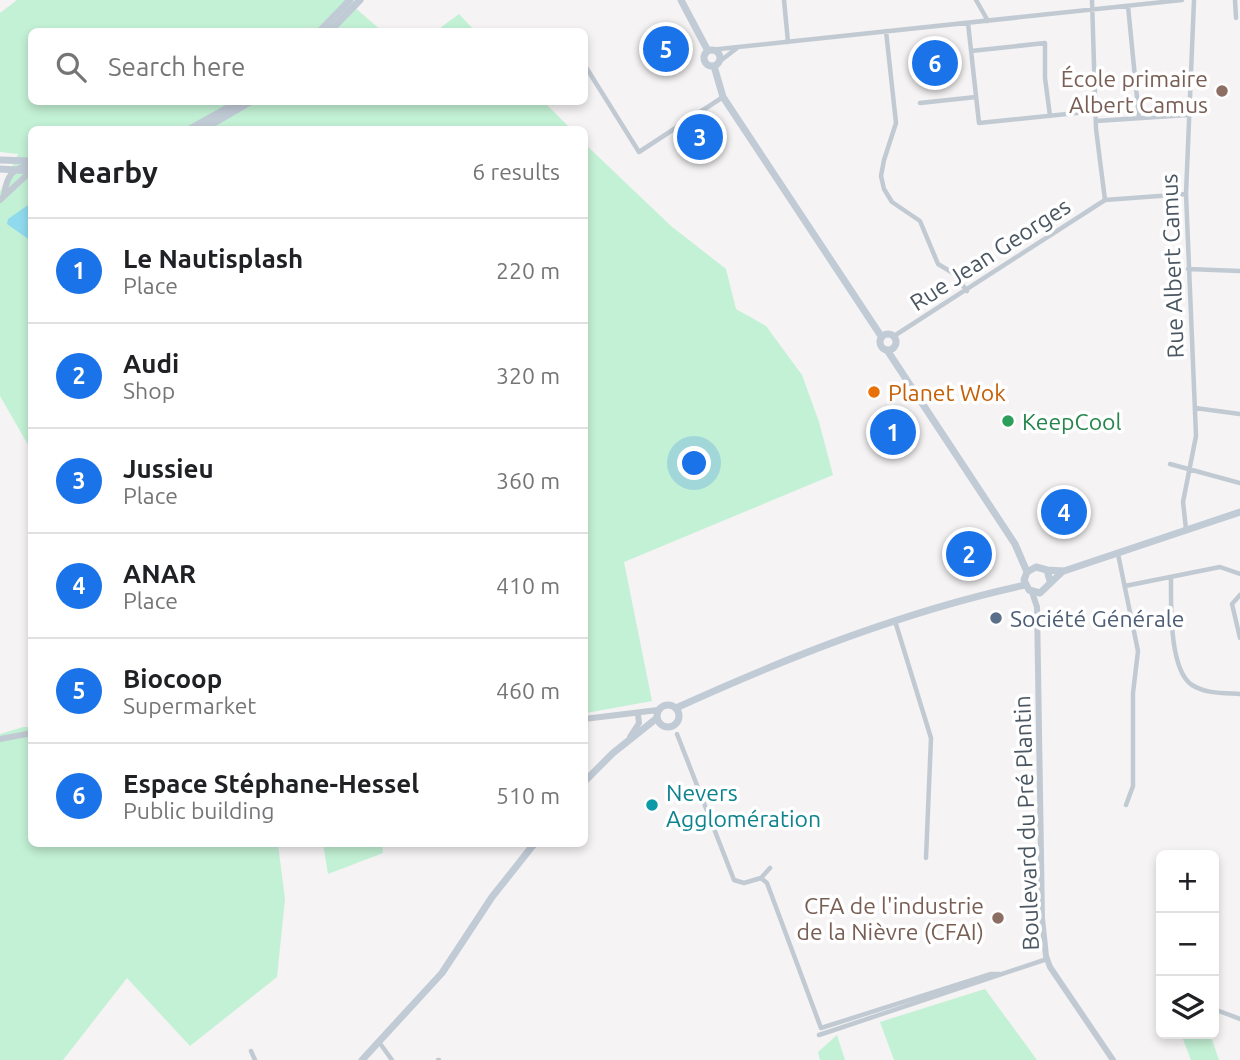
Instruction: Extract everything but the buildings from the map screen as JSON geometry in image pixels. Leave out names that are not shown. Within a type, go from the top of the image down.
[{"type":"main road","points":[[323,28],[350,0]]},
{"type":"main road","points":[[333,28],[360,0]]},
{"type":"main road","points":[[681,0],[709,51],[719,55],[716,64],[723,97],[881,336],[880,346],[887,350],[895,361],[1015,544],[1027,572],[1025,585]]},
{"type":"main road","points":[[709,51],[704,60],[706,65],[716,64]]},
{"type":"main road","points":[[195,126],[233,105]]},
{"type":"main road","points":[[209,126],[245,105]]},
{"type":"main road","points":[[3,160],[28,163]]},
{"type":"main road","points":[[0,169],[28,171]]},
{"type":"main road","points":[[881,336],[886,333],[894,336],[895,361]]},
{"type":"main road","points":[[887,350],[895,346]]},
{"type":"main road","points":[[1025,585],[1032,592],[1044,591],[1050,581],[1064,571],[1240,513]]},
{"type":"main road","points":[[1015,544],[1036,566],[1046,570],[1064,571]]},
{"type":"main road","points":[[1027,572],[1036,566]]},
{"type":"main road","points":[[1046,570],[1050,581]]},
{"type":"main road","points":[[588,778],[627,741],[658,717],[667,705],[676,708],[894,620],[1025,585]]},
{"type":"main road","points":[[675,723],[703,696]]},
{"type":"main road","points":[[676,708],[677,734]]},
{"type":"main road","points":[[658,717],[675,723]]},
{"type":"main road","points":[[362,1060],[442,973],[492,897],[532,847]]},
{"type":"street","points":[[783,0],[788,42]]},
{"type":"street","points":[[976,0],[988,21]]},
{"type":"street","points":[[1092,0],[1096,121],[1105,200],[1186,194]]},
{"type":"street","points":[[709,51],[1182,0]]},
{"type":"street","name":"Rue Albert Camus","points":[[1187,530],[1183,502],[1196,436],[1186,194],[1187,115],[1194,0]]},
{"type":"street","points":[[1235,0],[1236,18]]},
{"type":"street","points":[[1128,6],[1139,118]]},
{"type":"street","points":[[968,23],[979,123],[1096,111]]},
{"type":"street","points":[[886,31],[896,123],[881,176],[884,189],[892,202],[920,221],[938,264],[953,273],[967,291]]},
{"type":"street","points":[[971,51],[1045,43],[1045,78],[1050,116]]},
{"type":"street","points":[[716,64],[737,47]]},
{"type":"street","points":[[588,70],[639,152],[723,97]]},
{"type":"street","points":[[920,103],[976,97]]},
{"type":"street","points":[[1096,121],[1187,115]]},
{"type":"street","points":[[3,160],[15,170],[20,181]]},
{"type":"street","points":[[2,198],[6,182],[15,170],[28,164]]},
{"type":"street","points":[[2,198],[28,174]]},
{"type":"street","points":[[0,175],[6,182]]},
{"type":"street","name":"Rue Jean Georges","points":[[894,336],[1105,200]]},
{"type":"street","points":[[1188,269],[1240,271]]},
{"type":"street","points":[[1195,408],[1239,413]]},
{"type":"street","points":[[1170,464],[1240,483]]},
{"type":"street","points":[[1118,553],[1138,651],[1133,693],[1133,786],[1126,805]]},
{"type":"street","points":[[1125,586],[1171,579],[1220,567],[1240,573]]},
{"type":"street","points":[[1171,579],[1174,639],[1180,672],[1189,683],[1198,688],[1240,694]]},
{"type":"street","name":"Boulevard du Pré Plantin","points":[[1037,607],[1044,591]]},
{"type":"street","name":"Boulevard du Pré Plantin","points":[[1032,592],[1037,607],[1042,918],[1047,959],[1058,981],[1114,1060]]},
{"type":"street","points":[[1240,595],[1232,604],[1240,638]]},
{"type":"street","points":[[894,620],[931,738],[926,858]]},
{"type":"street","points":[[588,719],[635,713],[658,717]]},
{"type":"street","points":[[627,741],[638,725],[635,713]]},
{"type":"street","points":[[0,739],[28,734]]},
{"type":"street","points":[[677,734],[734,880],[744,883],[761,878],[770,868]]},
{"type":"street","points":[[761,878],[767,883],[821,1028],[819,1035],[1047,959]]},
{"type":"street","points":[[821,1028],[991,974],[999,974]]},
{"type":"street","points":[[1219,1011],[1240,1019]]},
{"type":"street","points":[[379,1042],[392,1060]]},
{"type":"street","points":[[251,1051],[255,1060]]},
{"type":"green space","points":[[17,0],[346,0],[379,28],[28,28],[28,105],[547,105],[568,126],[28,126],[28,445],[0,396],[0,192],[18,154],[0,152],[0,13]]},
{"type":"green space","points":[[459,14],[472,28],[440,28]]},
{"type":"green space","points":[[588,147],[671,226],[726,269],[736,309],[766,326],[802,375],[819,422],[833,475],[624,562],[652,701],[588,713]]},
{"type":"green space","points":[[28,727],[28,847],[278,847],[285,899],[277,977],[190,1046],[127,978],[63,1060],[0,1060],[0,734]]},
{"type":"green space","points":[[324,847],[382,847],[383,853],[328,874]]},
{"type":"green space","points":[[985,989],[1037,1060],[894,1060],[880,1022]]},
{"type":"green space","points":[[837,1035],[845,1060],[820,1060],[818,1052]]},
{"type":"green space","points":[[1183,1039],[1212,1039],[1219,1060],[1191,1060]]},
{"type":"water","points":[[28,205],[28,239],[7,224],[8,219]]},
{"type":"place","name":"Biocoop","points":[[666,49]]},
{"type":"place","name":"Espace Stéphane-Hessel","points":[[935,63]]},
{"type":"place","name":"École primaire Albert Camus","points":[[1222,91]]},
{"type":"place","name":"Jussieu","points":[[700,137]]},
{"type":"place","name":"Planet Wok","points":[[874,392]]},
{"type":"place","name":"KeepCool","points":[[1008,421]]},
{"type":"place","name":"Le Nautisplash","points":[[893,432]]},
{"type":"place","name":"ANAR","points":[[1064,512]]},
{"type":"place","name":"Audi","points":[[969,554]]},
{"type":"place","name":"Société Générale","points":[[996,618]]},
{"type":"place","name":"Nevers Agglomération","points":[[652,805]]},
{"type":"place","name":"CFA de l'industrie de la Nièvre (CFAI)","points":[[998,918]]}]
